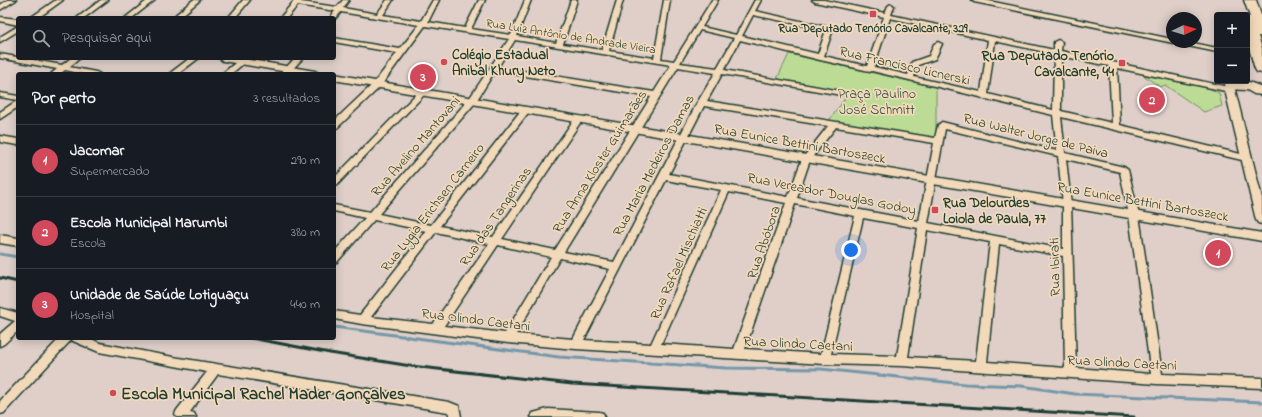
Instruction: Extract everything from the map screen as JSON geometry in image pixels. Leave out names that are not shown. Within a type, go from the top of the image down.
[{"type":"highway","points":[[1244,7],[1262,36]]},
{"type":"highway","points":[[1250,30],[1262,69]]},
{"type":"highway","points":[[1250,84],[1261,92]]},
{"type":"highway","points":[[1232,86],[1249,86],[1261,92]]},
{"type":"street","points":[[0,8],[13,0]]},
{"type":"street","points":[[36,16],[60,0]]},
{"type":"street","points":[[83,16],[105,0]]},
{"type":"street","points":[[131,16],[152,0]]},
{"type":"street","points":[[177,16],[197,0]]},
{"type":"street","points":[[233,16],[247,0]]},
{"type":"street","points":[[335,16],[346,0]]},
{"type":"street","points":[[379,16],[390,0]]},
{"type":"street","points":[[336,124],[377,85],[423,24],[436,0]]},
{"type":"street","points":[[467,31],[482,0]]},
{"type":"street","name":"Rua Avelino Mantovani","points":[[336,257],[472,101],[513,38],[528,0]]},
{"type":"street","points":[[559,45],[574,0]]},
{"type":"street","points":[[605,53],[620,0]]},
{"type":"street","points":[[657,61],[667,0]]},
{"type":"street","name":"Rua Anna Kloster Guimarães","points":[[508,338],[557,254],[676,65],[715,0]]},
{"type":"street","name":"Rua Maria Medeiros Damas","points":[[576,344],[615,266],[758,0]]},
{"type":"street","points":[[815,0],[1113,65],[1232,86],[1246,158],[1262,220]]},
{"type":"street","points":[[974,0],[1009,4],[1166,40]]},
{"type":"street","points":[[285,16],[298,1]]},
{"type":"street","name":"Rua Luiz Antônio de Andrade Vieira","points":[[298,1],[423,24],[719,71],[841,94]]},
{"type":"street","points":[[869,70],[891,6]]},
{"type":"street","points":[[751,12],[830,29],[820,58]]},
{"type":"street","points":[[0,19],[16,22]]},
{"type":"street","name":"Rua Francisco Licnerski","points":[[699,28],[869,70],[1246,158]]},
{"type":"street","points":[[0,40],[16,29]]},
{"type":"street","points":[[984,96],[992,38]]},
{"type":"street","points":[[336,40],[402,52]]},
{"type":"street","name":"Rua Ibirati","points":[[1058,42],[1057,114],[1060,154],[1067,204],[1071,373]]},
{"type":"street","points":[[910,79],[915,64],[932,57],[938,44]]},
{"type":"street","points":[[1202,47],[1214,49]]},
{"type":"street","points":[[0,56],[16,59]]},
{"type":"street","points":[[21,60],[85,72]]},
{"type":"street","points":[[58,72],[73,60]]},
{"type":"street","points":[[176,72],[191,60]]},
{"type":"street","points":[[229,72],[244,60],[286,72],[297,60]]},
{"type":"street","points":[[1113,65],[1116,127]]},
{"type":"street","points":[[493,68],[656,95]]},
{"type":"street","name":"Rua Eunice Bettini Bartoszeck","points":[[336,77],[634,130],[1262,237]]},
{"type":"street","points":[[336,181],[422,93]]},
{"type":"street","points":[[0,95],[16,98]]},
{"type":"street","points":[[702,103],[938,141],[923,225],[902,361]]},
{"type":"street","points":[[0,116],[16,104]]},
{"type":"street","name":"Rua Lygia Erichsen Carneiro","points":[[362,320],[525,111]]},
{"type":"street","name":"Rua das Tangerinas","points":[[436,329],[578,120]]},
{"type":"street","name":"Rua Abóbora","points":[[738,353],[806,159],[834,124]]},
{"type":"street","name":"Rua Walter Jorge de Paiva","points":[[938,141],[942,125],[1124,170],[1134,215]]},
{"type":"street","points":[[0,139],[16,142]]},
{"type":"street","name":"Rua Vereador Douglas Godoy","points":[[663,176],[1067,252]]},
{"type":"street","name":"Rua Rafael Mischiatti","points":[[654,349],[726,188]]},
{"type":"street","points":[[336,208],[615,266]]},
{"type":"street","points":[[825,359],[860,213]]},
{"type":"street","points":[[1134,215],[1157,379]]},
{"type":"street","points":[[0,239],[16,239]]},
{"type":"street","points":[[981,367],[995,239]]},
{"type":"street","points":[[0,312],[16,316]]},
{"type":"street","name":"Rua Olindo Caetani","points":[[336,315],[362,320],[508,338],[576,344],[825,359],[902,361],[1157,379],[1262,383]]},
{"type":"street","points":[[0,341],[16,326]]},
{"type":"street","points":[[0,409],[65,340]]},
{"type":"street","points":[[82,340],[99,347],[216,369],[449,407],[455,413]]},
{"type":"street","points":[[185,415],[216,369]]},
{"type":"street","points":[[538,416],[548,414],[599,417]]},
{"type":"green space","name":"Praça Paulino José Schmitt","points":[[789,54],[936,87],[936,138],[828,122],[846,97],[841,92],[777,79]]},
{"type":"green space","points":[[1143,75],[1207,87],[1219,93],[1222,106],[1204,112],[1165,85],[1160,87]]},
{"type":"waterway","points":[[0,254],[16,257]]},
{"type":"waterway","points":[[336,327],[559,357],[726,368],[821,369],[965,384],[1022,386],[1075,394],[1262,402]]},
{"type":"railway","points":[[0,278],[16,282]]},
{"type":"railway","points":[[262,340],[411,366],[572,384],[1134,417]]},
{"type":"place","name":"Rua Deputado Tenório Cavalcante, 329","points":[[873,14]]},
{"type":"place","name":"Colégio Estadual Anibal Khury Neto","points":[[444,62]]},
{"type":"place","name":"Rua Deputado Tenório Cavalcante, 44","points":[[1122,63]]},
{"type":"place","name":"Unidade de Saúde Lotiguaçu","points":[[423,77]]},
{"type":"place","name":"Escola Municipal Marumbi","points":[[1152,100]]},
{"type":"place","name":"Rua Delourdes Loiola de Paula, 77","points":[[935,210]]},
{"type":"place","name":"Jacomar","points":[[1218,253]]},
{"type":"place","name":"Escola Municipal Rachel Mader Gonçalves","points":[[113,393]]}]
